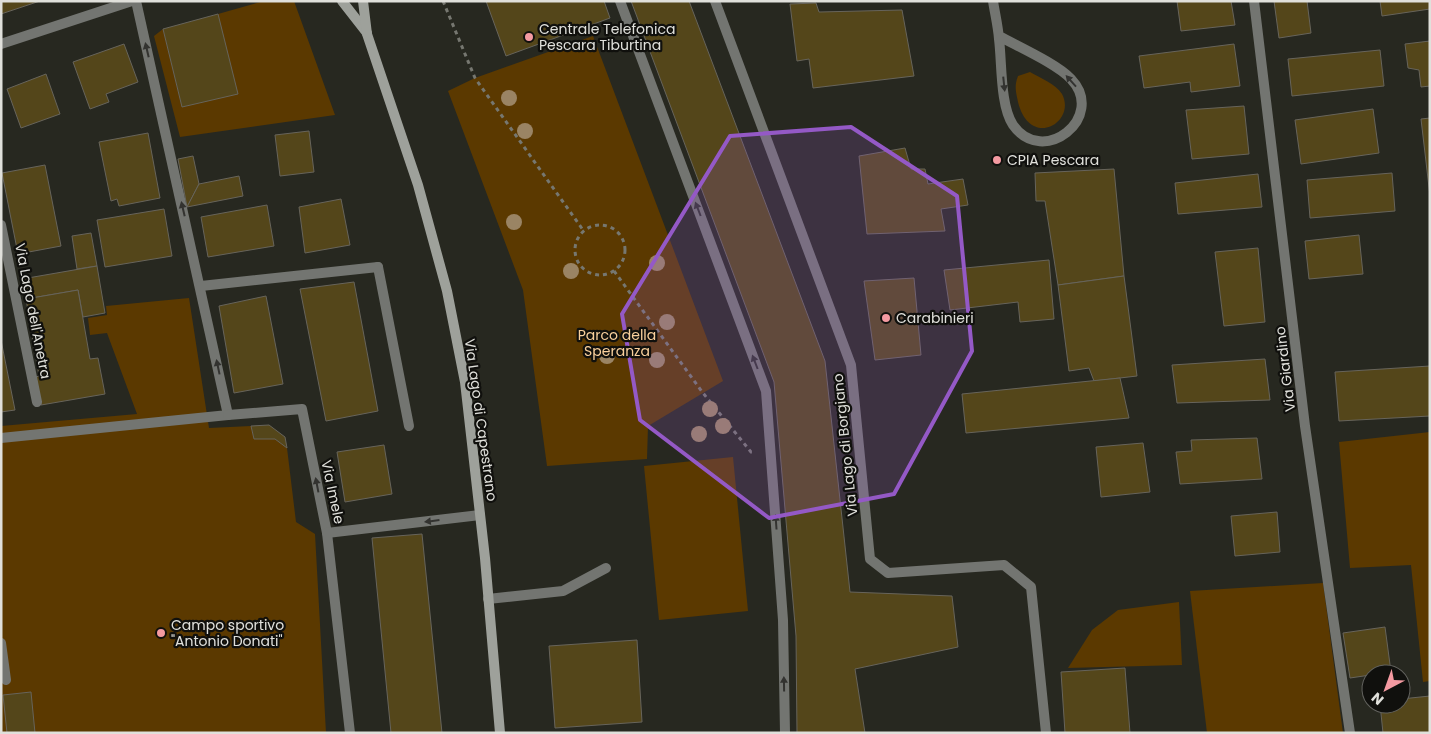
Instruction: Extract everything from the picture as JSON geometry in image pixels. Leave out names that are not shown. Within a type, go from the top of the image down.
[{"type":"main road","name":"Via Lago di Capestrano","points":[[342,1],[367,34]]},
{"type":"main road","name":"Via Lago di Capestrano","points":[[363,1],[367,34],[418,185],[447,291],[465,382],[480,515],[500,733]]},
{"type":"street","points":[[1,44],[132,1]]},
{"type":"street","points":[[1,438],[228,415],[201,286],[136,1]]},
{"type":"street","points":[[620,1],[766,392],[783,620],[785,733]]},
{"type":"street","name":"Via Lago di Borgiano","points":[[714,1],[851,365],[870,559],[888,573],[1004,565],[1031,586],[1046,733]]},
{"type":"street","points":[[993,1],[999,36],[1005,99],[1013,124],[1027,137],[1036,140],[1055,140],[1063,136],[1075,124],[1080,115],[1080,94],[1076,85],[1062,72],[999,36]]},
{"type":"street","name":"Via Giardino","points":[[1254,1],[1306,426],[1350,733]]},
{"type":"street","name":"Via Lago dell'Anetra","points":[[1,226],[37,402]]},
{"type":"street","points":[[201,286],[378,267],[409,426]]},
{"type":"street","name":"Via Imele","points":[[228,415],[302,409],[327,533],[480,515]]},
{"type":"street","points":[[327,533],[350,733]]},
{"type":"street","points":[[488,599],[562,591],[606,568]]},
{"type":"street","points":[[1,643],[6,680]]},
{"type":"path","points":[[443,1],[474,78],[584,230]]},
{"type":"path","points":[[599,224],[615,229],[621,235],[626,251],[620,266],[614,271],[598,275],[590,273],[578,261],[575,245],[584,230],[599,224]]},
{"type":"path","points":[[614,271],[703,393],[751,452],[770,450]]},
{"type":"highlighted area","points":[[851,127],[957,196],[972,351],[894,494],[769,518],[640,420],[622,314],[730,136]]},
{"type":"green space","points":[[264,1],[294,1],[335,115],[180,137],[154,36],[163,29],[182,107],[237,93],[218,14]]},
{"type":"green space","name":"Parco della Speranza","points":[[593,36],[723,381],[648,426],[647,459],[547,466],[523,290],[448,91],[475,78]]},
{"type":"green space","points":[[1030,72],[1052,84],[1062,94],[1065,104],[1063,114],[1058,121],[1050,126],[1041,128],[1032,125],[1024,117],[1018,102],[1016,86],[1018,76]]},
{"type":"green space","name":"Campo sportivo \"Antonio Donati\"","points":[[189,298],[209,428],[251,426],[254,439],[275,439],[287,448],[296,522],[315,534],[326,733],[1,733],[1,426],[137,414],[107,333],[90,335],[88,318],[107,315],[106,306]]},
{"type":"green space","points":[[1430,432],[1430,681],[1423,682],[1411,565],[1350,568],[1339,442]]},
{"type":"green space","points":[[733,457],[748,611],[659,620],[644,466]]},
{"type":"green space","points":[[1323,583],[1343,733],[1207,733],[1190,591]]},
{"type":"green space","points":[[1179,602],[1182,665],[1068,668],[1092,630],[1118,610]]},
{"type":"building","points":[[1,1],[40,1],[1,14]]},
{"type":"building","name":"Centrale Telefonica Pescara Tiburtina","points":[[486,1],[604,1],[610,18],[506,56]]},
{"type":"building","points":[[631,1],[689,1],[825,361],[850,592],[952,596],[958,647],[855,669],[865,733],[797,733],[796,636],[774,382]]},
{"type":"building","points":[[1177,1],[1231,1],[1235,25],[1181,31]]},
{"type":"building","points":[[1274,1],[1307,1],[1311,33],[1279,38]]},
{"type":"building","points":[[1380,1],[1430,1],[1430,9],[1382,16]]},
{"type":"building","points":[[816,3],[819,12],[902,10],[914,76],[813,88],[809,59],[797,61],[790,4]]},
{"type":"building","points":[[218,14],[238,94],[182,107],[163,29]]},
{"type":"building","points":[[1430,41],[1430,86],[1421,87],[1419,70],[1408,68],[1405,44]]},
{"type":"building","points":[[124,44],[138,82],[106,94],[109,102],[90,109],[73,62]]},
{"type":"building","points":[[1234,44],[1240,86],[1191,92],[1190,82],[1144,88],[1139,56]]},
{"type":"building","points":[[1380,50],[1384,86],[1292,96],[1288,59]]},
{"type":"building","points":[[46,74],[60,114],[21,128],[7,89]]},
{"type":"building","points":[[1244,106],[1249,154],[1192,159],[1186,110]]},
{"type":"building","points":[[1373,109],[1379,153],[1301,164],[1295,120]]},
{"type":"building","points":[[1430,118],[1430,196],[1421,119]]},
{"type":"building","points":[[309,131],[314,172],[280,176],[275,135]]},
{"type":"building","points":[[148,133],[160,198],[119,206],[117,199],[111,201],[99,142]]},
{"type":"building","points":[[905,148],[911,169],[925,169],[928,184],[963,179],[968,205],[941,209],[945,231],[867,234],[859,156]]},
{"type":"building","points":[[193,156],[199,184],[187,207],[178,159]]},
{"type":"building","points":[[45,165],[61,246],[18,254],[2,173]]},
{"type":"building","points":[[1114,169],[1124,276],[1058,285],[1045,201],[1036,201],[1035,173]]},
{"type":"building","points":[[1392,173],[1395,211],[1310,218],[1307,180]]},
{"type":"building","points":[[1258,174],[1262,207],[1178,214],[1175,183]]},
{"type":"building","points":[[239,176],[243,196],[187,207],[199,184]]},
{"type":"building","points":[[341,199],[350,245],[305,253],[299,207]]},
{"type":"building","points":[[267,205],[274,246],[208,257],[201,217]]},
{"type":"building","points":[[164,209],[172,256],[105,267],[97,220]]},
{"type":"building","points":[[91,233],[97,266],[77,269],[72,236]]},
{"type":"building","points":[[1359,235],[1363,274],[1309,279],[1305,241]]},
{"type":"building","points":[[1258,248],[1265,322],[1224,326],[1215,252]]},
{"type":"building","points":[[1049,260],[1054,319],[1020,322],[1018,302],[950,310],[944,270]]},
{"type":"building","points":[[97,266],[105,313],[83,317],[78,290],[26,299],[22,279]]},
{"type":"building","points":[[1124,276],[1137,376],[1094,381],[1089,368],[1069,371],[1058,285]]},
{"type":"building","points":[[914,278],[921,355],[875,360],[864,281]]},
{"type":"building","points":[[354,282],[378,411],[326,421],[300,289]]},
{"type":"building","points":[[78,290],[90,359],[98,358],[105,394],[41,405],[36,377],[39,376],[26,299]]},
{"type":"building","points":[[266,296],[283,384],[234,393],[219,306]]},
{"type":"building","points":[[1,340],[15,410],[1,412]]},
{"type":"building","points":[[1265,359],[1270,400],[1177,403],[1172,365]]},
{"type":"building","points":[[1430,366],[1430,416],[1339,421],[1335,372]]},
{"type":"building","points":[[1120,378],[1129,418],[966,433],[962,394]]},
{"type":"building","points":[[269,425],[285,437],[287,448],[275,439],[254,439],[251,426]]},
{"type":"building","points":[[1257,438],[1262,479],[1180,484],[1176,452],[1192,451],[1191,440]]},
{"type":"building","points":[[1143,443],[1150,492],[1101,497],[1096,447]]},
{"type":"building","points":[[384,445],[392,494],[345,502],[337,452]]},
{"type":"building","points":[[1277,512],[1280,552],[1235,556],[1231,516]]},
{"type":"building","points":[[422,534],[442,733],[391,733],[372,538]]},
{"type":"building","points":[[1385,627],[1390,664],[1361,664],[1361,676],[1350,678],[1343,633]]},
{"type":"building","points":[[637,640],[642,722],[555,728],[549,646]]},
{"type":"building","points":[[1125,668],[1130,733],[1065,733],[1061,672]]},
{"type":"building","points":[[31,692],[35,733],[7,733],[3,695]]},
{"type":"building","points":[[1430,696],[1430,733],[1383,733],[1381,714],[1411,714],[1411,698]]},
{"type":"place","name":"Centrale Telefonica Pescara Tiburtina","points":[[529,37]]},
{"type":"place","name":"CPIA Pescara","points":[[997,160]]},
{"type":"place","name":"Carabinieri","points":[[886,318]]},
{"type":"place","name":"Campo sportivo \"Antonio Donati\"","points":[[161,633]]}]
